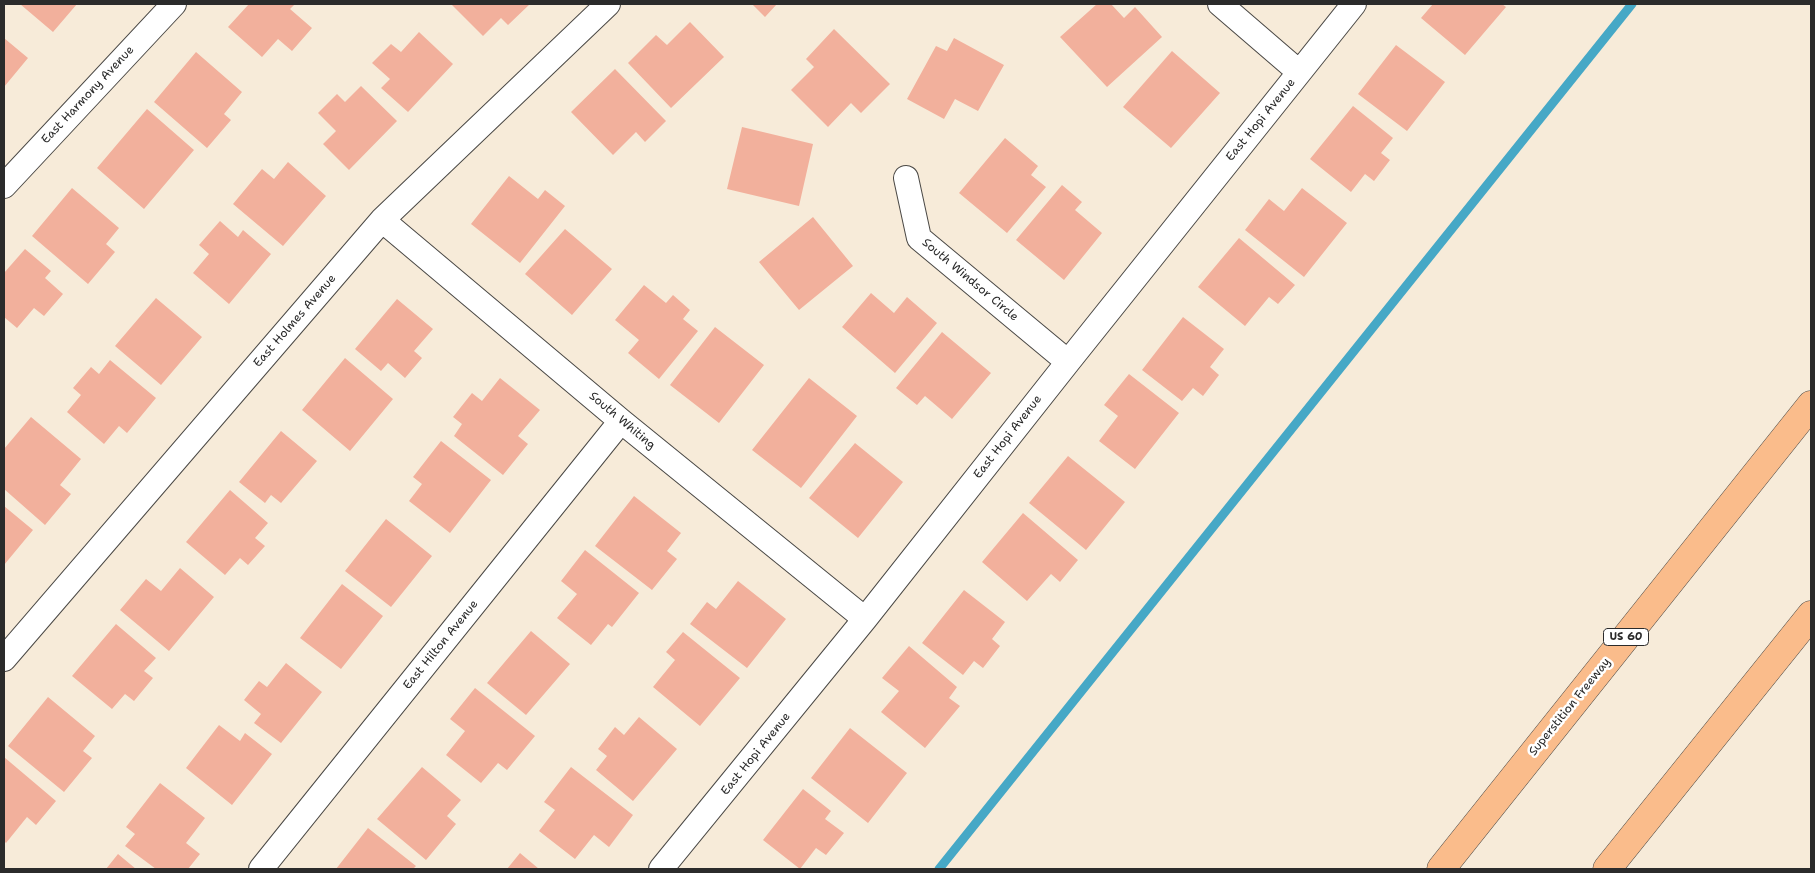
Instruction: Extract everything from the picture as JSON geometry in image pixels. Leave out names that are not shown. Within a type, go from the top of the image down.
[{"type":"highway","name":"Superstition Freeway","points":[[1441,869],[1811,405]]},
{"type":"highway","points":[[1607,869],[1811,615]]},
{"type":"street","name":"East Harmony Avenue","points":[[4,186],[174,4]]},
{"type":"street","name":"East Holmes Avenue","points":[[4,659],[382,220],[608,4]]},
{"type":"street","points":[[1220,4],[1299,72]]},
{"type":"street","name":"East Hopi Avenue","points":[[661,869],[865,619],[1354,4]]},
{"type":"street","name":"South Windsor Circle","points":[[906,178],[919,238],[1068,362]]},
{"type":"street","name":"South Whiting","points":[[382,220],[621,421],[865,619]]},
{"type":"street","name":"East Hilton Avenue","points":[[261,869],[621,421]]},
{"type":"building","points":[[20,4],[77,4],[53,32]]},
{"type":"building","points":[[249,4],[295,4],[290,9],[312,28],[292,51],[278,39],[262,57],[228,27]]},
{"type":"building","points":[[451,4],[530,4],[508,25],[501,18],[483,36]]},
{"type":"building","points":[[752,4],[777,4],[765,17]]},
{"type":"building","points":[[1097,4],[1111,4],[1124,18],[1135,7],[1162,37],[1107,87],[1060,37]]},
{"type":"building","points":[[1433,4],[1502,4],[1506,7],[1465,55],[1421,18]]},
{"type":"building","points":[[690,22],[724,57],[671,108],[628,63],[656,35],[667,45]]},
{"type":"building","points":[[834,29],[890,84],[861,113],[851,103],[828,127],[791,90],[814,67],[806,59]]},
{"type":"building","points":[[419,32],[453,64],[408,112],[381,88],[390,79],[372,63],[391,44],[401,52]]},
{"type":"building","points":[[4,38],[28,58],[4,87]]},
{"type":"building","points":[[954,38],[1004,65],[978,111],[955,99],[944,119],[907,99],[936,46],[947,51]]},
{"type":"building","points":[[1396,45],[1445,82],[1407,131],[1358,94]]},
{"type":"building","points":[[1172,51],[1220,93],[1171,148],[1123,107]]},
{"type":"building","points":[[196,52],[242,92],[224,114],[231,120],[207,148],[154,102]]},
{"type":"building","points":[[615,69],[666,121],[645,142],[636,132],[613,155],[571,112]]},
{"type":"building","points":[[361,86],[397,121],[349,170],[323,144],[336,131],[318,113],[337,94],[345,102]]},
{"type":"building","points":[[1353,106],[1393,138],[1381,153],[1390,160],[1374,181],[1365,174],[1351,192],[1310,159]]},
{"type":"building","points":[[147,109],[194,150],[144,209],[97,168]]},
{"type":"building","points":[[742,127],[813,144],[799,206],[727,189]]},
{"type":"building","points":[[1005,138],[1038,166],[1031,175],[1046,187],[1007,233],[959,193]]},
{"type":"building","points":[[288,162],[326,196],[283,246],[233,204],[262,169],[274,179]]},
{"type":"building","points":[[509,176],[538,199],[545,190],[565,206],[520,263],[471,224]]},
{"type":"building","points":[[1062,185],[1082,202],[1075,210],[1102,233],[1064,280],[1016,240]]},
{"type":"building","points":[[72,188],[119,228],[106,244],[115,252],[88,284],[32,236]]},
{"type":"building","points":[[1302,188],[1347,223],[1304,277],[1245,230],[1269,199],[1284,211]]},
{"type":"building","points":[[813,217],[853,266],[799,310],[759,262]]},
{"type":"building","points":[[220,221],[238,237],[243,230],[271,254],[229,304],[193,273],[209,254],[199,245]]},
{"type":"building","points":[[565,229],[612,269],[572,315],[525,274]]},
{"type":"building","points":[[1239,238],[1295,285],[1278,304],[1269,297],[1245,326],[1198,287]]},
{"type":"building","points":[[25,249],[51,271],[45,278],[63,294],[44,316],[34,308],[17,328],[4,317],[4,273]]},
{"type":"building","points":[[644,285],[666,303],[673,295],[690,310],[683,319],[698,331],[659,379],[628,353],[639,340],[615,320]]},
{"type":"building","points":[[871,293],[894,313],[907,297],[937,323],[895,373],[842,327]]},
{"type":"building","points":[[156,298],[202,337],[161,385],[115,346]]},
{"type":"building","points":[[397,299],[433,329],[414,351],[422,358],[405,378],[388,363],[381,371],[355,349]]},
{"type":"building","points":[[1183,317],[1224,349],[1210,367],[1219,375],[1203,396],[1193,388],[1182,401],[1142,370]]},
{"type":"building","points":[[715,327],[764,365],[719,423],[670,385]]},
{"type":"building","points":[[942,332],[991,373],[952,419],[925,396],[917,405],[896,388]]},
{"type":"building","points":[[345,358],[393,399],[350,451],[302,410]]},
{"type":"building","points":[[110,360],[156,398],[127,433],[119,426],[104,444],[67,412],[81,395],[73,388],[91,367],[99,374]]},
{"type":"building","points":[[1129,374],[1179,413],[1135,469],[1099,441],[1118,416],[1104,405]]},
{"type":"building","points":[[500,378],[540,410],[518,436],[528,444],[503,475],[454,436],[462,424],[453,417],[472,393],[482,401]]},
{"type":"building","points":[[809,378],[857,416],[801,488],[752,450]]},
{"type":"building","points":[[31,417],[81,459],[60,485],[71,494],[45,525],[4,489],[4,449]]},
{"type":"building","points":[[281,431],[317,461],[281,503],[271,495],[265,503],[239,482]]},
{"type":"building","points":[[441,441],[491,480],[450,533],[409,501],[422,484],[413,477]]},
{"type":"building","points":[[855,443],[903,482],[858,538],[809,498]]},
{"type":"building","points":[[1068,456],[1125,502],[1086,550],[1029,503]]},
{"type":"building","points":[[230,490],[268,523],[255,538],[265,546],[248,565],[240,558],[225,575],[186,542]]},
{"type":"building","points":[[634,496],[681,533],[667,551],[677,559],[652,590],[595,546]]},
{"type":"building","points":[[4,506],[33,530],[4,565]]},
{"type":"building","points":[[1023,513],[1078,560],[1060,582],[1051,574],[1027,601],[982,562]]},
{"type":"building","points":[[386,519],[432,556],[391,607],[345,571]]},
{"type":"building","points":[[585,550],[639,593],[612,627],[608,624],[591,645],[557,618],[577,594],[561,581]]},
{"type":"building","points":[[180,568],[214,597],[169,651],[120,610],[146,579],[161,591]]},
{"type":"building","points":[[738,581],[786,619],[747,668],[690,624],[707,602],[716,609]]},
{"type":"building","points":[[342,584],[383,616],[341,669],[300,638]]},
{"type":"building","points":[[964,590],[1005,622],[992,639],[1000,646],[983,668],[974,661],[963,675],[922,643]]},
{"type":"building","points":[[116,624],[156,658],[144,671],[153,678],[134,701],[125,694],[112,709],[72,676]]},
{"type":"building","points":[[531,631],[570,664],[526,715],[487,683]]},
{"type":"building","points":[[683,632],[740,678],[700,726],[653,687],[675,660],[666,652]]},
{"type":"building","points":[[909,646],[957,687],[949,698],[960,706],[925,748],[881,712],[899,691],[882,678]]},
{"type":"building","points":[[286,663],[322,692],[281,743],[254,723],[261,714],[244,700],[259,681],[267,687]]},
{"type":"building","points":[[475,688],[535,736],[507,770],[498,763],[481,783],[446,755],[465,731],[450,719]]},
{"type":"building","points":[[48,697],[95,736],[83,751],[92,758],[64,792],[8,746]]},
{"type":"building","points":[[639,717],[677,749],[633,801],[596,770],[607,756],[598,749],[615,727],[624,735]]},
{"type":"building","points":[[219,725],[240,741],[245,733],[272,754],[232,805],[186,768]]},
{"type":"building","points":[[850,728],[907,773],[868,823],[811,778]]},
{"type":"building","points":[[4,757],[56,801],[36,825],[27,817],[6,843],[4,841]]},
{"type":"building","points":[[422,767],[461,800],[447,816],[456,824],[426,860],[377,819]]},
{"type":"building","points":[[571,767],[633,815],[609,847],[594,835],[575,859],[539,831],[555,810],[544,802]]},
{"type":"building","points":[[160,783],[205,818],[186,843],[200,854],[188,869],[156,869],[125,846],[135,834],[126,827]]},
{"type":"building","points":[[803,789],[831,811],[825,819],[844,833],[826,855],[816,848],[800,869],[763,840]]},
{"type":"building","points":[[368,828],[416,866],[413,869],[336,869]]},
{"type":"building","points":[[520,853],[539,869],[507,869]]},
{"type":"building","points":[[118,854],[136,869],[106,869]]},
{"type":"waterway","points":[[939,869],[1632,4]]}]
